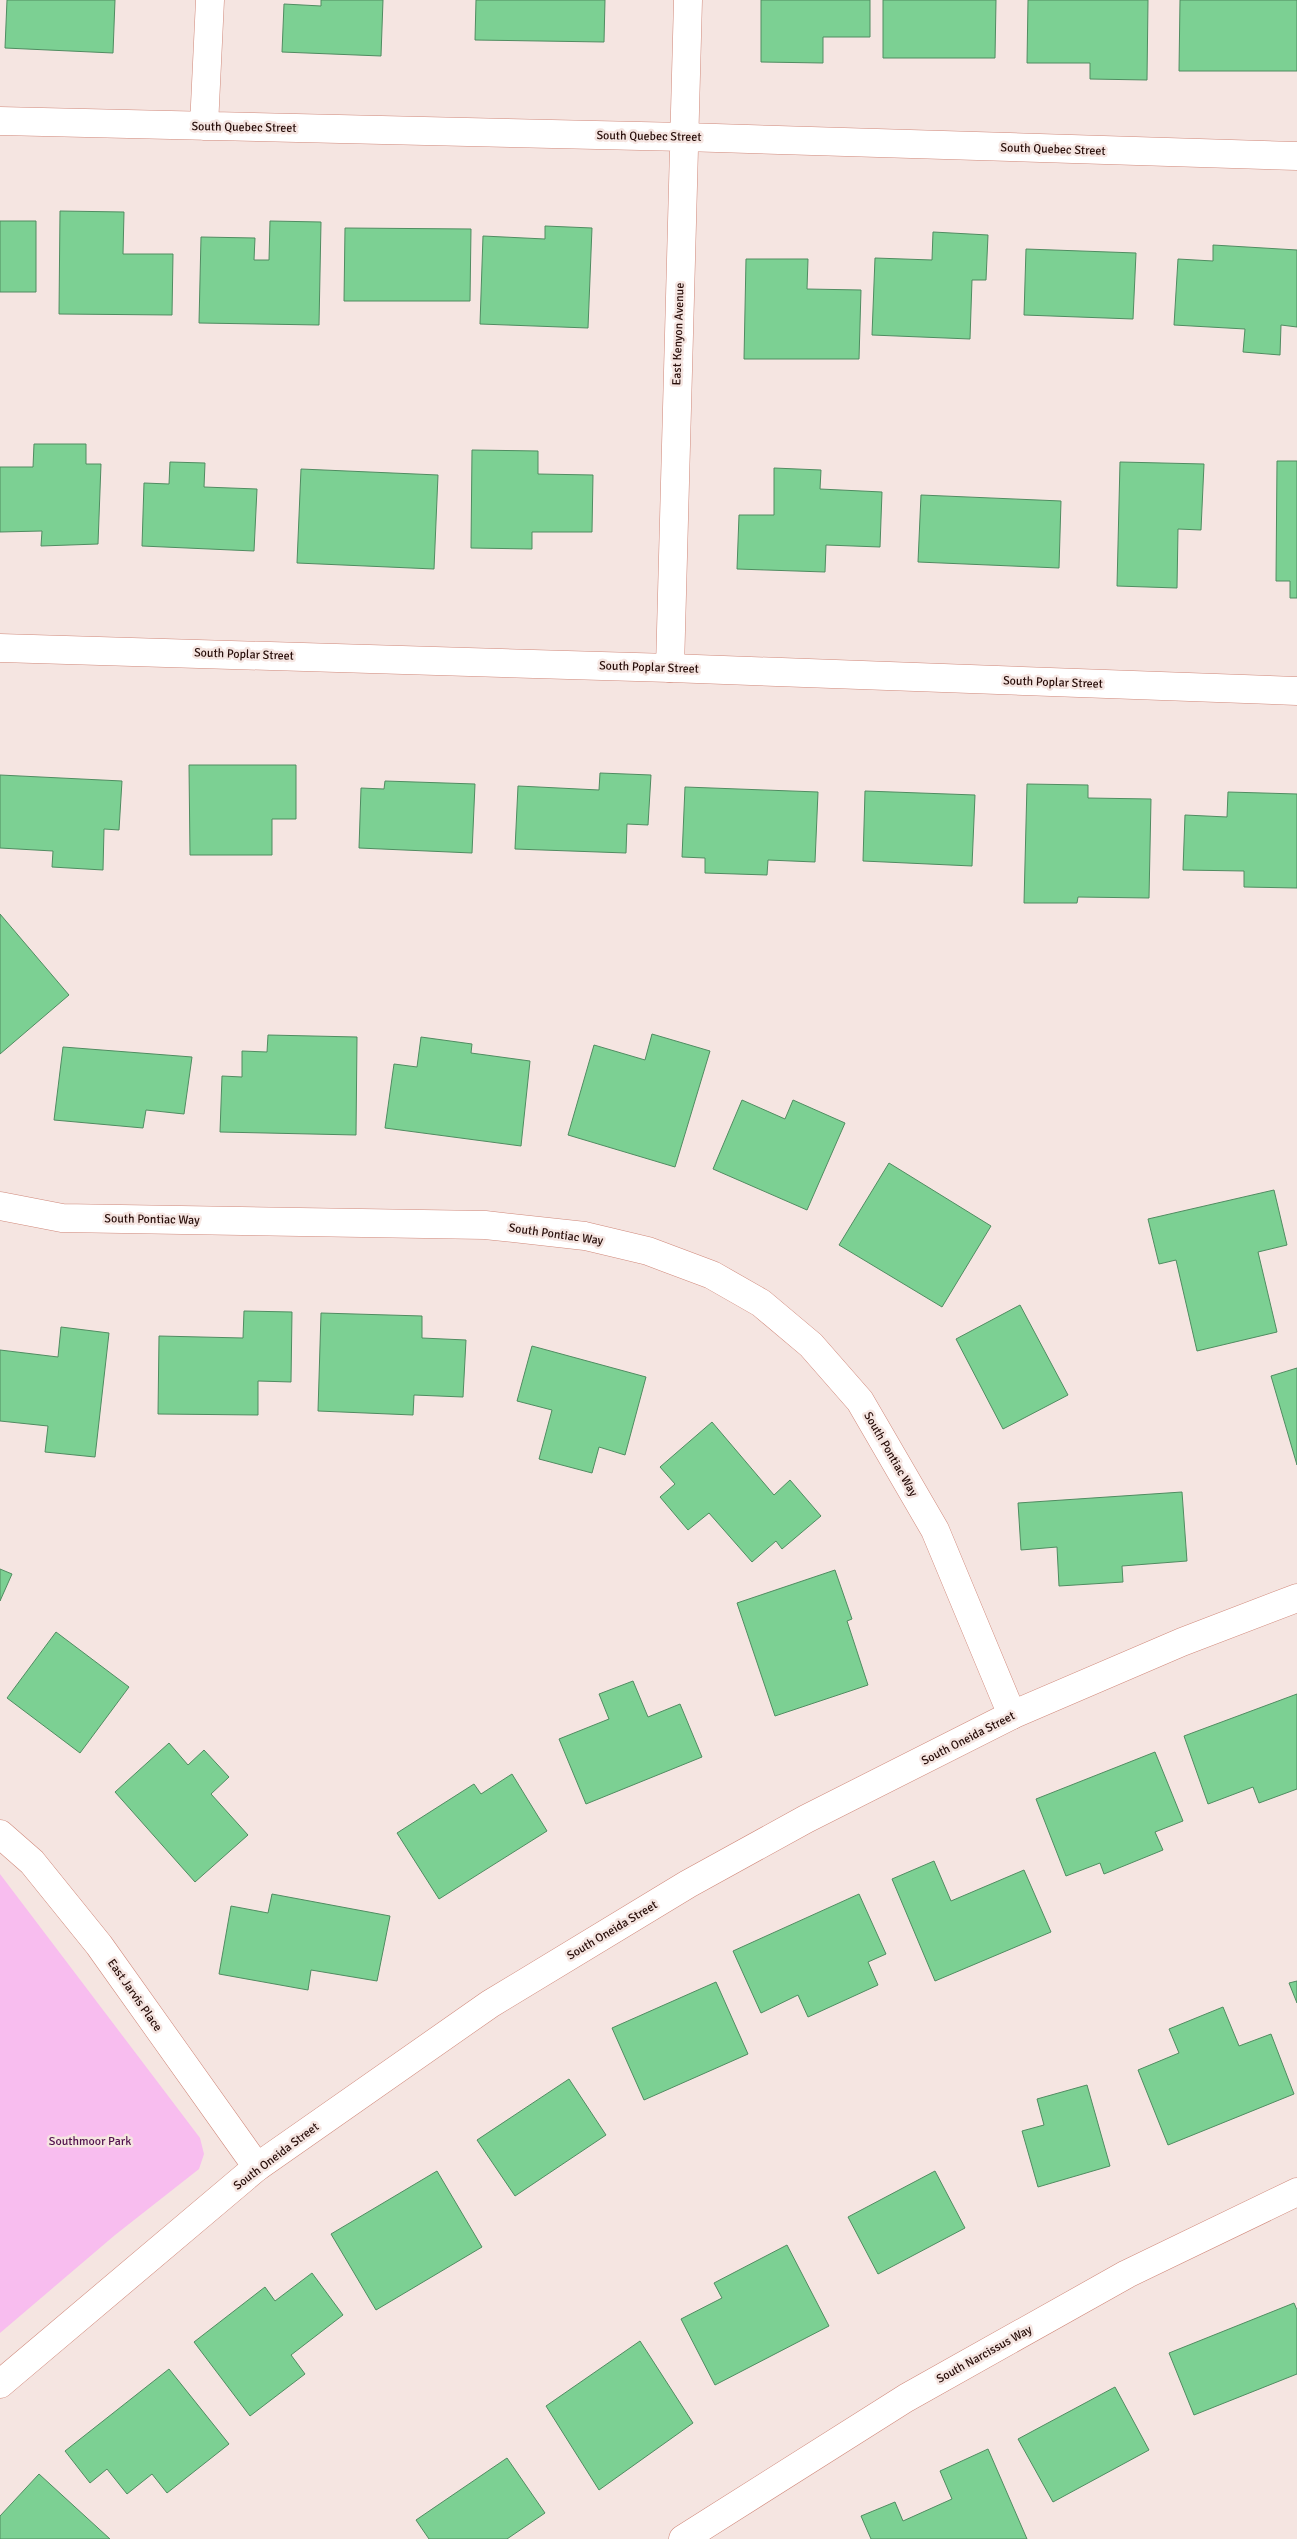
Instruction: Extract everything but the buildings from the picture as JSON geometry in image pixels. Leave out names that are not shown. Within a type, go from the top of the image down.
[{"type":"street","points":[[204,126],[210,0]]},
{"type":"street","name":"East Kenyon Avenue","points":[[670,668],[688,0]]},
{"type":"street","name":"South Quebec Street","points":[[0,121],[684,137],[1297,156]]},
{"type":"street","name":"South Poplar Street","points":[[0,648],[670,668],[1297,691]]},
{"type":"street","name":"South Pontiac Way","points":[[0,1206],[62,1218],[485,1225],[585,1236],[648,1251],[712,1275],[761,1303],[811,1345],[860,1401],[935,1530],[1012,1715]]},
{"type":"street","name":"South Oneida Street","points":[[0,2384],[257,2167],[490,2004],[688,1884],[806,1820],[1012,1715],[1182,1642],[1297,1598]]},
{"type":"street","name":"East Jarvis Place","points":[[0,1834],[32,1862],[99,1945],[257,2167]]},
{"type":"street","name":"South Narcissus Way","points":[[683,2539],[906,2398],[1127,2274],[1297,2192]]},
{"type":"green space","name":"Southmoor Park","points":[[0,1874],[200,2138],[204,2154],[199,2169],[115,2235],[0,2333]]}]
